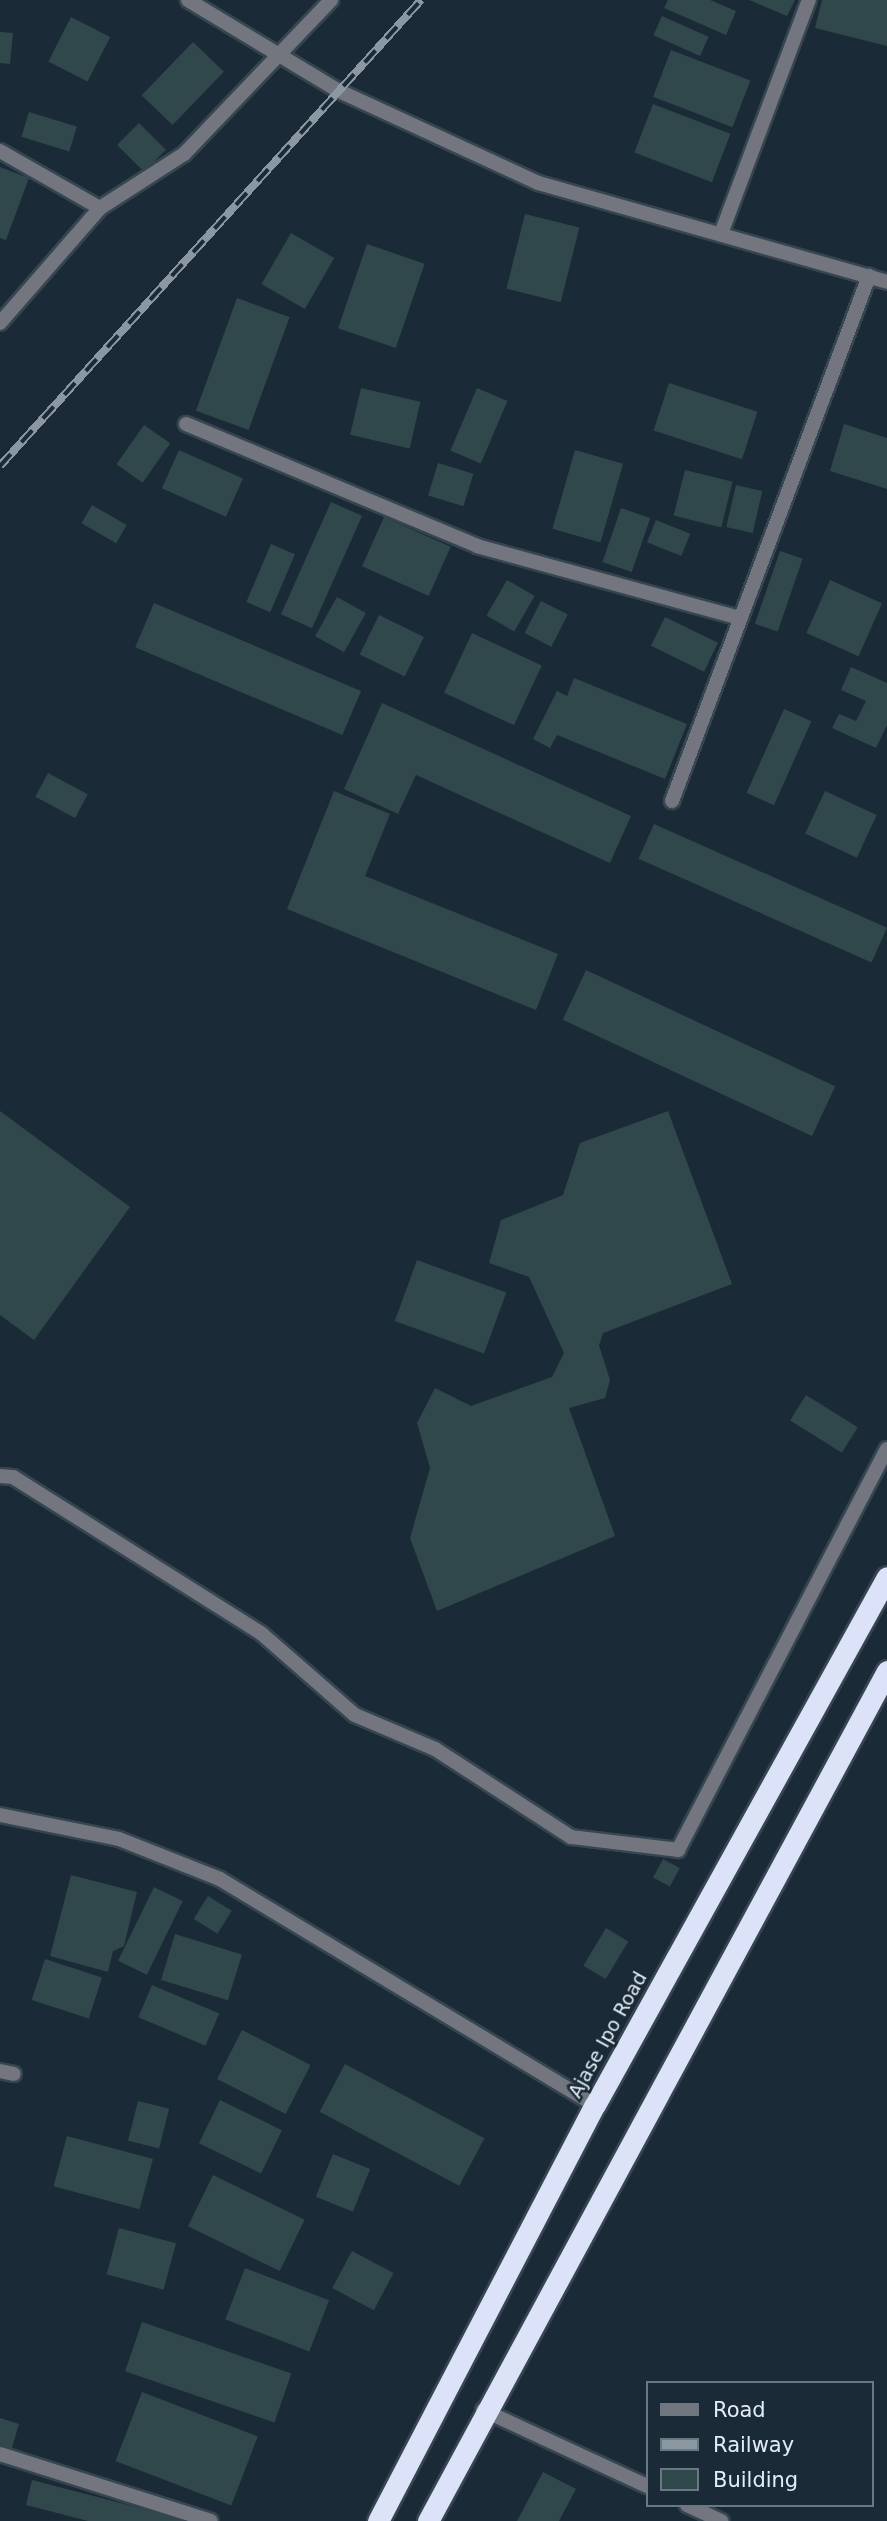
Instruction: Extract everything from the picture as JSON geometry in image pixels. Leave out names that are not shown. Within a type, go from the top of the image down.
[{"type":"highway","name":"Ajase Ipo Road","points":[[378,2521],[595,2105],[887,1577]]},
{"type":"highway","points":[[428,2521],[483,2410],[887,1671]]},
{"type":"street","points":[[188,0],[277,56],[538,183],[722,231],[887,282]]},
{"type":"street","points":[[0,323],[100,208],[184,154],[331,0]]},
{"type":"street","points":[[722,231],[809,0]]},
{"type":"street","points":[[0,151],[100,208]]},
{"type":"street","points":[[672,801],[869,276]]},
{"type":"street","points":[[186,424],[477,546],[740,618]]},
{"type":"street","points":[[0,1476],[13,1477],[262,1634],[355,1715],[435,1749],[571,1837],[678,1850],[887,1449]]},
{"type":"street","points":[[0,1815],[119,1839],[220,1879],[595,2105]]},
{"type":"street","points":[[483,2410],[646,2486]]},
{"type":"street","points":[[0,2454],[211,2521]]},
{"type":"street","points":[[691,2507],[721,2521]]},
{"type":"building","points":[[668,0],[710,0],[736,11],[726,35],[664,8]]},
{"type":"building","points":[[749,0],[795,0],[787,16]]},
{"type":"building","points":[[822,0],[887,0],[887,46],[815,28]]},
{"type":"building","points":[[662,16],[709,37],[700,56],[653,35]]},
{"type":"building","points":[[71,17],[110,37],[88,82],[48,62]]},
{"type":"building","points":[[0,32],[13,33],[10,64],[0,63]]},
{"type":"building","points":[[193,42],[224,72],[173,125],[142,95]]},
{"type":"building","points":[[671,50],[750,80],[732,127],[653,97]]},
{"type":"building","points":[[653,104],[730,134],[712,182],[634,153]]},
{"type":"building","points":[[29,112],[77,127],[69,151],[21,137]]},
{"type":"building","points":[[139,123],[166,150],[144,172],[117,145]]},
{"type":"building","points":[[0,167],[29,178],[6,240],[0,238]]},
{"type":"building","points":[[525,214],[579,228],[561,302],[506,289]]},
{"type":"building","points":[[291,233],[334,258],[305,309],[262,284]]},
{"type":"building","points":[[367,244],[425,264],[396,348],[338,328]]},
{"type":"building","points":[[237,298],[290,317],[249,430],[196,411]]},
{"type":"building","points":[[669,383],[757,412],[742,459],[654,431]]},
{"type":"building","points":[[361,388],[420,402],[410,448],[350,435]]},
{"type":"building","points":[[477,388],[507,401],[481,463],[450,451]]},
{"type":"building","points":[[844,424],[887,438],[887,489],[830,471]]},
{"type":"building","points":[[144,425],[170,443],[143,483],[116,464]]},
{"type":"building","points":[[179,450],[243,478],[226,517],[162,488]]},
{"type":"building","points":[[575,450],[623,464],[600,543],[552,529]]},
{"type":"building","points":[[438,463],[473,474],[463,506],[428,496]]},
{"type":"building","points":[[685,470],[733,482],[721,527],[674,516]]},
{"type":"building","points":[[736,485],[762,491],[753,533],[726,527]]},
{"type":"building","points":[[331,502],[362,516],[312,628],[281,614]]},
{"type":"building","points":[[92,505],[127,525],[116,543],[82,523]]},
{"type":"building","points":[[621,508],[650,518],[632,572],[602,562]]},
{"type":"building","points":[[384,517],[451,547],[429,596],[362,566]]},
{"type":"building","points":[[656,520],[690,534],[681,556],[647,542]]},
{"type":"building","points":[[271,544],[295,554],[270,612],[246,602]]},
{"type":"building","points":[[780,551],[803,559],[778,632],[755,624]]},
{"type":"building","points":[[507,580],[535,596],[514,632],[486,616]]},
{"type":"building","points":[[830,580],[882,603],[858,656],[806,633]]},
{"type":"building","points":[[337,597],[366,613],[344,652],[315,636]]},
{"type":"building","points":[[541,601],[568,615],[551,647],[525,633]]},
{"type":"building","points":[[154,603],[361,691],[342,735],[135,647]]},
{"type":"building","points":[[379,615],[424,637],[405,676],[360,655]]},
{"type":"building","points":[[665,617],[718,643],[704,672],[651,646]]},
{"type":"building","points":[[472,633],[542,666],[514,725],[444,693]]},
{"type":"building","points":[[851,667],[887,683],[887,725],[876,748],[832,728],[839,714],[856,721],[866,701],[841,690]]},
{"type":"building","points":[[574,678],[687,724],[665,779],[557,735],[550,748],[533,739],[557,691],[567,696]]},
{"type":"building","points":[[382,703],[631,816],[610,863],[416,775],[398,814],[344,789]]},
{"type":"building","points":[[784,709],[811,721],[774,805],[747,793]]},
{"type":"building","points":[[48,773],[88,794],[75,818],[35,797]]},
{"type":"building","points":[[334,791],[390,814],[365,876],[558,954],[536,1010],[287,909]]},
{"type":"building","points":[[825,791],[877,815],[857,858],[805,834]]},
{"type":"building","points":[[654,824],[887,928],[871,962],[639,859]]},
{"type":"building","points":[[586,970],[835,1086],[812,1136],[563,1020]]},
{"type":"building","points":[[0,1111],[130,1207],[34,1340],[0,1315]]},
{"type":"building","points":[[668,1111],[732,1284],[603,1333],[599,1345],[610,1380],[605,1398],[569,1408],[615,1536],[437,1611],[410,1538],[430,1468],[417,1423],[435,1388],[471,1406],[552,1377],[564,1353],[529,1277],[489,1263],[501,1220],[563,1195],[580,1143]]},
{"type":"building","points":[[417,1260],[506,1292],[484,1354],[395,1321]]},
{"type":"building","points":[[806,1395],[858,1427],[842,1453],[790,1420]]},
{"type":"building","points":[[663,1859],[680,1868],[670,1886],[653,1878]]},
{"type":"building","points":[[71,1875],[137,1892],[124,1946],[113,1951],[108,1972],[50,1956]]},
{"type":"building","points":[[154,1887],[183,1901],[147,1975],[118,1961]]},
{"type":"building","points":[[208,1896],[232,1911],[217,1934],[194,1919]]},
{"type":"building","points":[[606,1928],[628,1941],[606,1979],[583,1966]]},
{"type":"building","points":[[175,1934],[242,1954],[228,2000],[161,1980]]},
{"type":"building","points":[[45,1959],[102,1978],[89,2018],[32,2000]]},
{"type":"building","points":[[152,1985],[219,2014],[206,2046],[138,2017]]},
{"type":"building","points":[[242,2030],[311,2065],[286,2114],[217,2079]]},
{"type":"building","points":[[345,2064],[485,2138],[459,2186],[320,2112]]},
{"type":"building","points":[[220,2100],[282,2130],[261,2173],[199,2143]]},
{"type":"building","points":[[138,2101],[169,2109],[159,2149],[128,2141]]},
{"type":"building","points":[[67,2136],[153,2159],[140,2209],[54,2186]]},
{"type":"building","points":[[333,2154],[370,2169],[353,2212],[316,2197]]},
{"type":"building","points":[[213,2175],[305,2220],[280,2271],[188,2226]]},
{"type":"building","points":[[119,2228],[176,2243],[164,2290],[107,2274]]},
{"type":"building","points":[[352,2251],[393,2273],[374,2310],[332,2288]]},
{"type":"building","points":[[245,2268],[329,2300],[309,2352],[225,2319]]},
{"type":"building","points":[[142,2322],[291,2373],[274,2423],[125,2371]]},
{"type":"building","points":[[142,2392],[258,2436],[231,2506],[115,2461]]},
{"type":"building","points":[[0,2418],[19,2424],[11,2451],[0,2448]]},
{"type":"building","points":[[543,2472],[576,2489],[559,2521],[517,2521]]},
{"type":"building","points":[[32,2480],[186,2521],[88,2521],[26,2505]]},
{"type":"railway","points":[[0,466],[421,0]]}]
